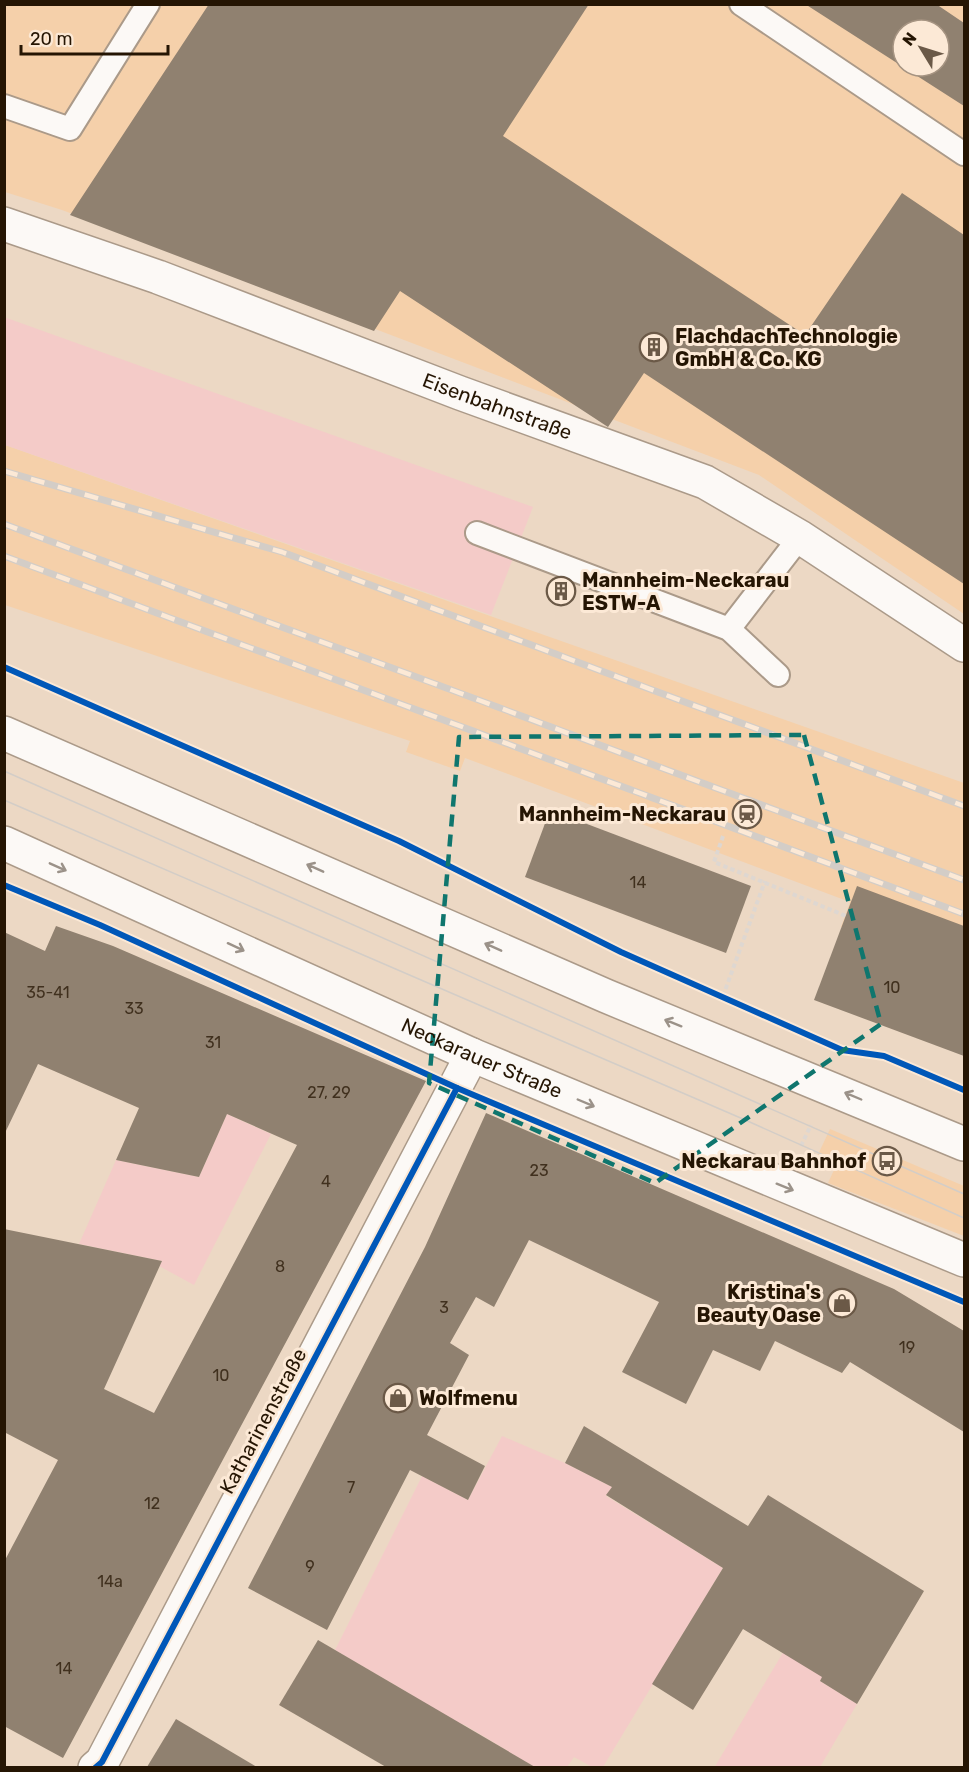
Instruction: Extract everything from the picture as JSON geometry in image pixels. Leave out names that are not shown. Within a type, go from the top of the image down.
[{"type":"main road","name":"Eisenbahnstraße","points":[[4,224],[158,278],[460,393],[705,482],[800,537],[964,645]]},
{"type":"main road","points":[[4,733],[606,996],[964,1144]]},
{"type":"main road","name":"Neckarauer Straße","points":[[4,843],[472,1055],[964,1260]]},
{"type":"main road","name":"Katharinenstraße","points":[[95,1767],[102,1762],[472,1055]]},
{"type":"lane","points":[[4,106],[70,129],[148,4]]},
{"type":"lane","points":[[741,4],[964,154]]},
{"type":"lane","points":[[477,533],[729,629],[778,675]]},
{"type":"lane","points":[[729,629],[800,537]]},
{"type":"path","points":[[723,836],[714,862],[846,916]]},
{"type":"path","points":[[723,996],[765,881]]},
{"type":"path","points":[[785,1187],[828,1086]]},
{"type":"highlighted area","points":[[804,735],[881,1024],[655,1183],[429,1083],[459,737]]},
{"type":"shaded area","points":[[5,5],[964,5],[964,614],[759,475],[62,210],[5,192]]},
{"type":"shaded area","points":[[4,317],[533,507],[491,615],[5,445]]},
{"type":"shaded area","points":[[5,445],[964,783],[964,973],[841,927],[850,902],[465,758],[460,771],[406,752],[410,741],[5,605]]},
{"type":"shaded area","points":[[227,1114],[271,1134],[194,1285],[159,1266],[162,1261],[79,1244],[116,1160],[199,1177]]},
{"type":"shaded area","points":[[830,1129],[964,1186],[964,1236],[828,1183],[834,1170],[815,1161]]},
{"type":"shaded area","points":[[502,1436],[565,1463],[612,1487],[606,1496],[723,1568],[603,1767],[592,1767],[574,1757],[567,1767],[499,1767],[508,1751],[463,1724],[451,1743],[412,1695],[335,1650],[422,1476],[468,1500]]},
{"type":"shaded area","points":[[824,1584],[838,1651],[820,1681],[857,1704],[820,1767],[714,1768]]},
{"type":"building","points":[[209,4],[589,4],[503,136],[805,335],[902,193],[964,235],[964,584],[644,373],[608,427],[400,291],[374,331],[70,215]]},
{"type":"building","points":[[805,4],[936,4],[964,23],[964,106],[920,78],[951,78],[951,18],[891,18],[891,59]]},
{"type":"building","points":[[550,810],[751,886],[726,953],[525,877]]},
{"type":"building","points":[[857,886],[964,926],[964,1056],[814,1000]]},
{"type":"building","points":[[56,926],[113,946],[426,1081],[63,1758],[4,1726],[4,1562],[58,1460],[4,1432],[4,1229],[162,1261],[104,1389],[154,1413],[297,1145],[227,1114],[199,1177],[116,1160],[139,1108],[38,1064],[4,1135],[4,932],[45,951]]},
{"type":"building","points":[[486,1113],[894,1289],[964,1331],[964,1432],[850,1362],[842,1373],[775,1341],[760,1371],[713,1350],[686,1404],[622,1372],[659,1302],[529,1240],[494,1307],[476,1297],[450,1343],[469,1355],[427,1435],[485,1466],[468,1500],[410,1470],[327,1630],[248,1588],[425,1247]]},
{"type":"building","points":[[584,1426],[748,1526],[768,1495],[924,1591],[857,1704],[820,1681],[822,1677],[743,1629],[693,1710],[652,1684],[723,1568],[606,1495],[612,1487],[565,1463]]},
{"type":"building","points":[[318,1640],[535,1767],[386,1767],[279,1705]]},
{"type":"building","points":[[176,1719],[257,1767],[147,1767]]},
{"type":"tram line","points":[[4,771],[964,1194]]},
{"type":"tram line","points":[[4,800],[743,1119],[964,1218]]},
{"type":"railway","points":[[4,471],[282,552],[964,806]]},
{"type":"railway","points":[[4,524],[964,880]]},
{"type":"railway","points":[[4,556],[964,914]]},
{"type":"cycle path","points":[[4,667],[399,841],[621,952],[842,1050],[884,1056],[964,1090]]},
{"type":"cycle path","points":[[4,885],[100,925],[457,1088],[964,1302]]},
{"type":"cycle path","points":[[95,1768],[102,1762],[457,1088]]},
{"type":"place","name":"FlachdachTechnologie GmbH & Co. KG","points":[[654,347]]},
{"type":"place","name":"Mannheim-Neckarau ESTW-A","points":[[561,591]]},
{"type":"place","name":"Mannheim-Neckarau","points":[[747,814]]},
{"type":"place","name":"Neckarau Bahnhof","points":[[887,1161]]},
{"type":"place","name":"Kristina's Beauty Oase","points":[[842,1303]]},
{"type":"place","name":"Wolfmenu","points":[[398,1398]]}]
